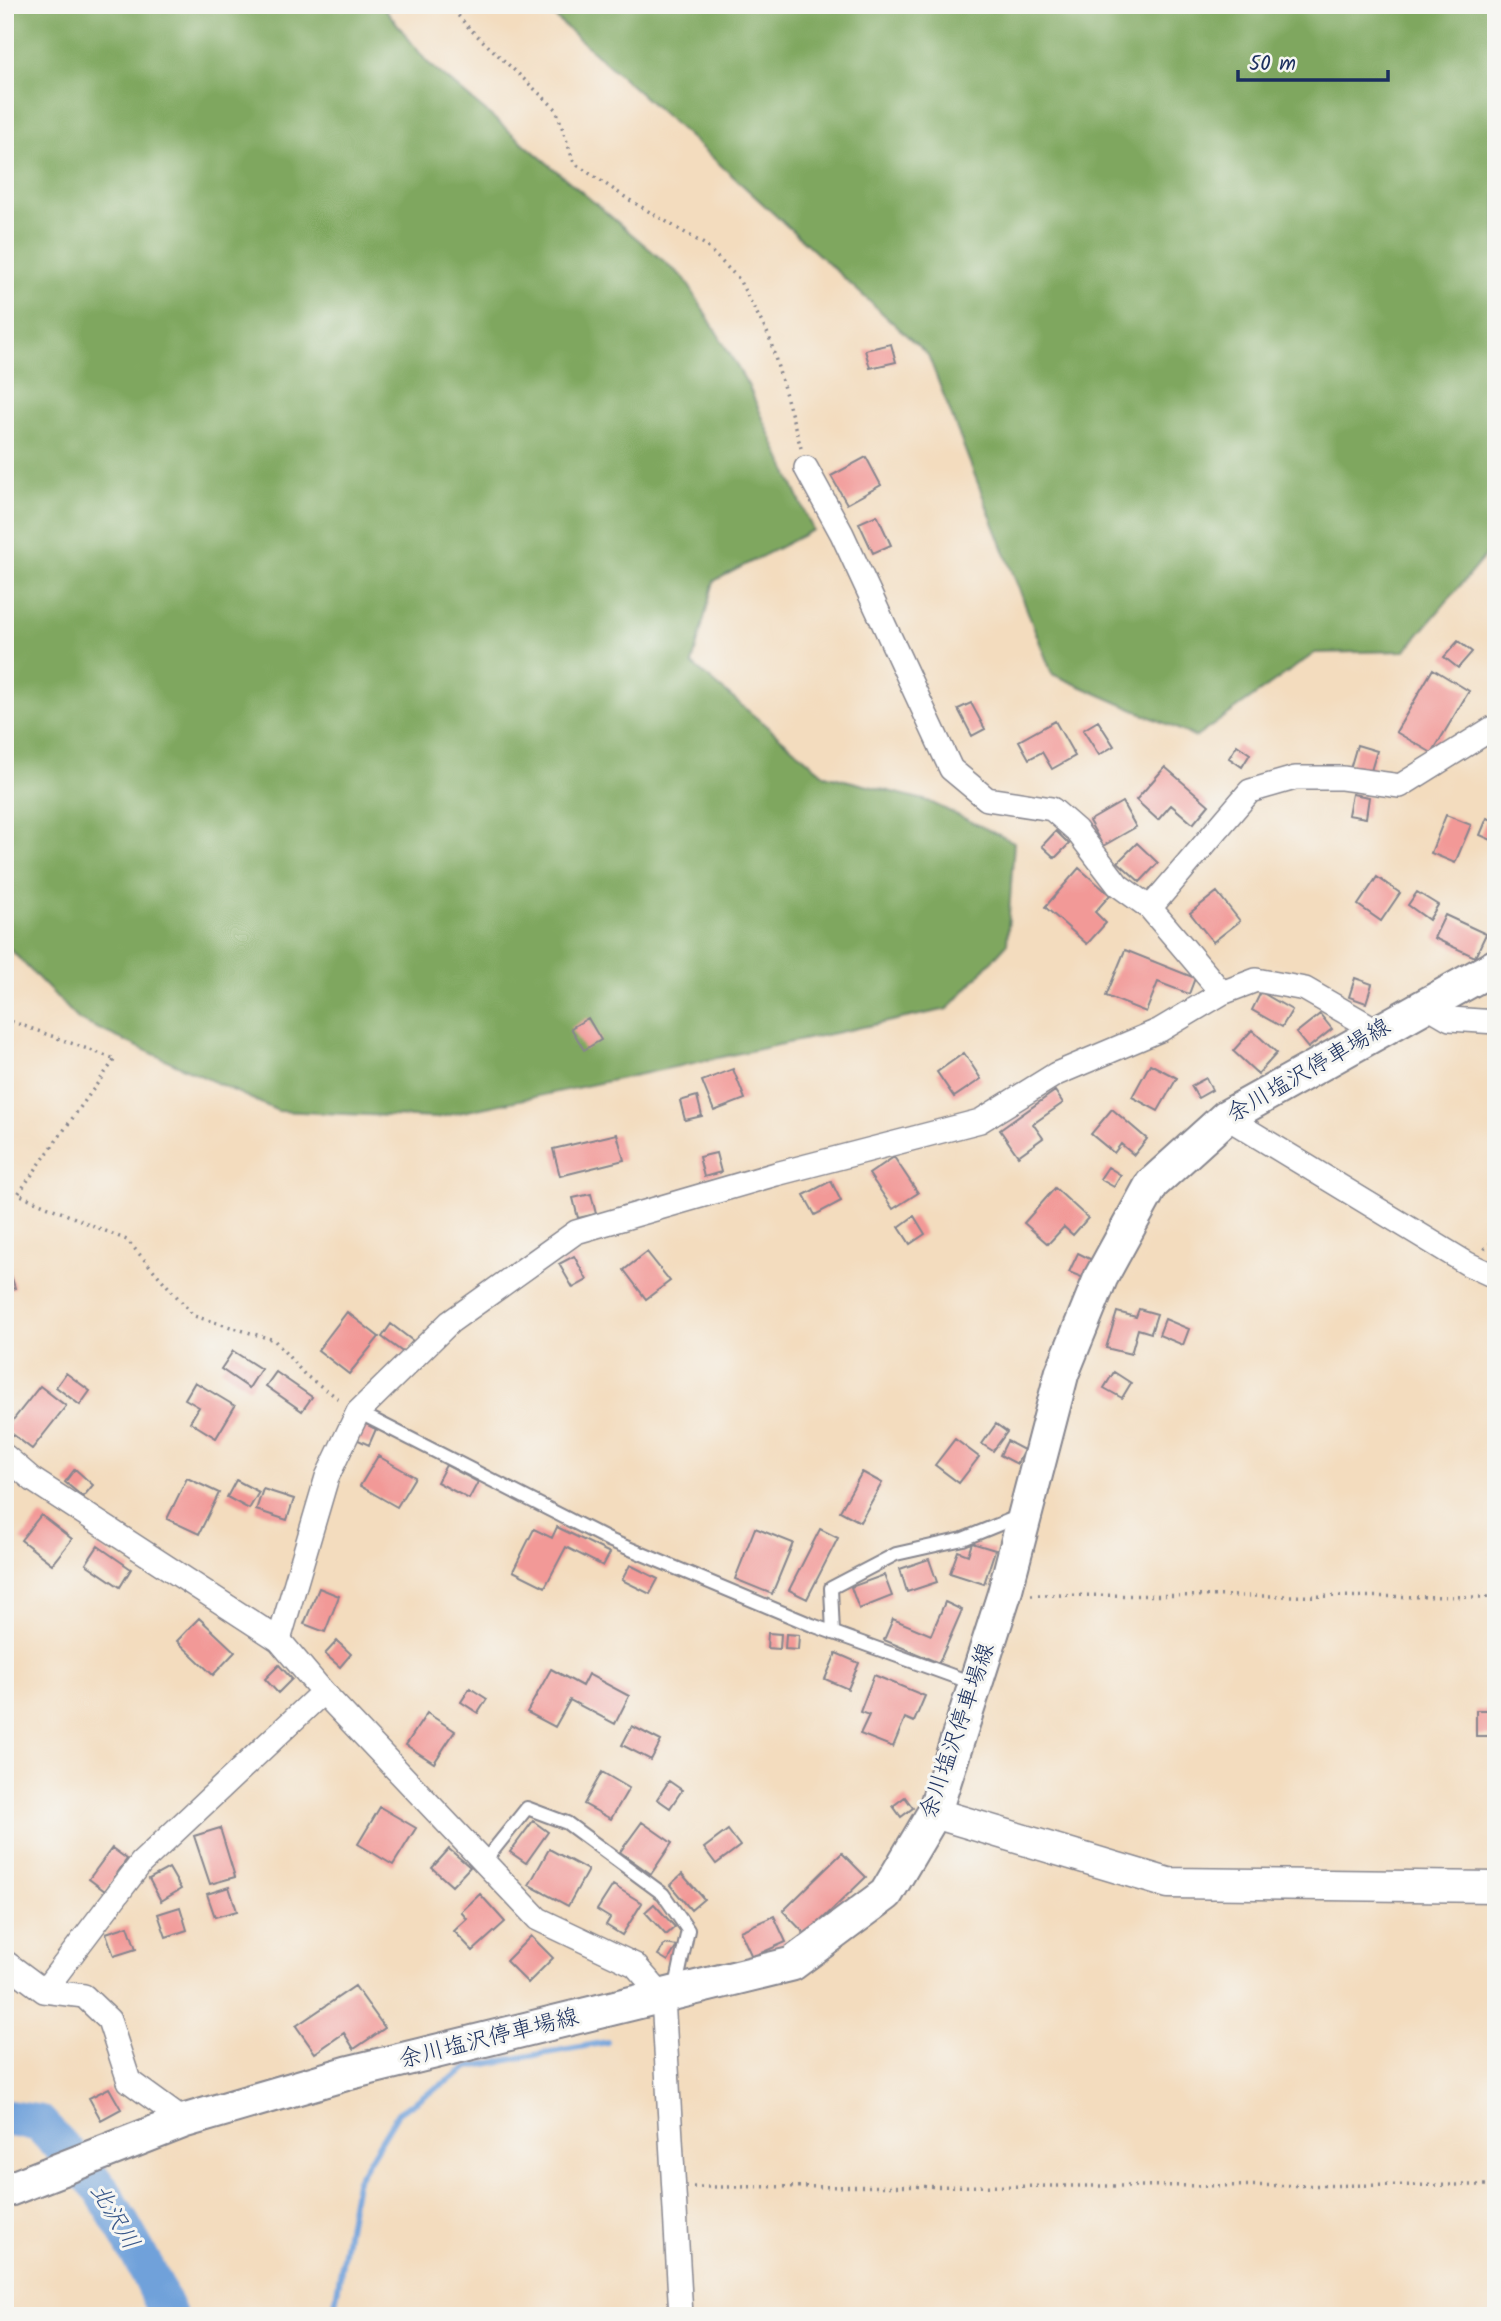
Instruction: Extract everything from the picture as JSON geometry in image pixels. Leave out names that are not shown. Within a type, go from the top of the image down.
[{"type":"main road","name":"余川塩沢停車場線","points":[[10,2189],[184,2121],[348,2073],[792,1964],[886,1894],[934,1813],[1004,1595],[1062,1373],[1101,1277],[1153,1184],[1226,1117],[1496,966]]},
{"type":"street","points":[[806,468],[842,534],[951,769],[987,799],[1052,809],[1076,830],[1118,885],[1150,908],[1222,993]]},
{"type":"street","points":[[1150,908],[1250,791],[1295,778],[1342,778],[1400,786],[1496,726]]},
{"type":"street","points":[[279,1640],[327,1476],[358,1412],[450,1322],[576,1231],[776,1174],[980,1121],[1056,1074],[1160,1030],[1222,993],[1256,980],[1305,989],[1378,1031]]},
{"type":"street","points":[[1426,1005],[1450,1019],[1496,1022]]},
{"type":"street","points":[[1226,1117],[1468,1264],[1496,1276]]},
{"type":"street","points":[[5,1456],[33,1480],[279,1640],[323,1692],[538,1919],[635,1965],[668,1996],[681,2316]]},
{"type":"street","points":[[44,1991],[141,1863],[323,1692]]},
{"type":"street","points":[[934,1813],[1168,1883],[1496,1887]]},
{"type":"street","points":[[5,1962],[44,1991],[84,1996],[110,2020],[129,2081],[184,2121]]},
{"type":"lane","points":[[358,1412],[609,1540],[833,1633],[975,1684]]},
{"type":"lane","points":[[833,1633],[831,1588],[896,1554],[963,1539],[1025,1514]]},
{"type":"lane","points":[[483,1863],[527,1808],[568,1823],[663,1894],[688,1930],[668,1996]]},
{"type":"path","points":[[449,5],[470,29],[556,109],[574,163],[704,244],[738,278],[769,336],[806,468]]},
{"type":"path","points":[[5,1018],[115,1059],[18,1194],[127,1240],[194,1316],[274,1339],[304,1375],[358,1412]]},
{"type":"path","points":[[1004,1595],[1496,1597]]},
{"type":"path","points":[[674,2187],[1496,2185]]},
{"type":"green space","points":[[5,5],[382,5],[427,62],[685,279],[748,385],[813,530],[714,581],[692,664],[825,775],[928,801],[1014,842],[1007,944],[948,1009],[435,1118],[278,1111],[79,1020],[5,944]]},
{"type":"green space","points":[[541,5],[1496,5],[1496,543],[1405,651],[1315,653],[1196,737],[1052,674],[928,355]]},
{"type":"building","points":[[891,344],[896,362],[870,368],[865,350]]},
{"type":"building","points":[[866,457],[881,485],[847,504],[831,476]]},
{"type":"building","points":[[877,515],[891,545],[873,553],[859,523]]},
{"type":"building","points":[[1458,641],[1472,652],[1458,668],[1444,657]]},
{"type":"building","points":[[1433,669],[1469,691],[1432,753],[1396,732]]},
{"type":"building","points":[[971,703],[985,729],[972,736],[958,709]]},
{"type":"building","points":[[1055,721],[1075,756],[1052,769],[1042,752],[1029,759],[1019,741]]},
{"type":"building","points":[[1098,721],[1114,746],[1099,755],[1083,730]]},
{"type":"building","points":[[1237,745],[1250,754],[1242,767],[1229,758]]},
{"type":"building","points":[[1357,745],[1377,751],[1370,774],[1350,769]]},
{"type":"building","points":[[1165,767],[1209,805],[1193,824],[1171,805],[1158,820],[1136,800]]},
{"type":"building","points":[[1352,794],[1369,797],[1366,818],[1348,815]]},
{"type":"building","points":[[1122,802],[1136,827],[1103,846],[1089,821]]},
{"type":"building","points":[[1446,815],[1471,825],[1455,863],[1431,853]]},
{"type":"building","points":[[1487,818],[1496,821],[1496,842],[1480,835]]},
{"type":"building","points":[[1056,831],[1069,844],[1055,858],[1042,846]]},
{"type":"building","points":[[1137,843],[1158,863],[1140,882],[1118,862]]},
{"type":"building","points":[[1079,868],[1110,895],[1095,912],[1106,923],[1087,944],[1045,907]]},
{"type":"building","points":[[1377,877],[1400,893],[1381,921],[1358,905]]},
{"type":"building","points":[[1217,892],[1240,921],[1213,942],[1190,913]]},
{"type":"building","points":[[1417,892],[1438,905],[1429,920],[1408,905]]},
{"type":"building","points":[[1445,915],[1486,934],[1475,957],[1434,938]]},
{"type":"building","points":[[1125,950],[1195,978],[1189,994],[1158,982],[1146,1012],[1106,996]]},
{"type":"building","points":[[1355,978],[1372,984],[1366,1003],[1349,997]]},
{"type":"building","points":[[1261,992],[1292,1010],[1282,1027],[1252,1010]]},
{"type":"building","points":[[1320,1014],[1332,1029],[1308,1048],[1296,1033]]},
{"type":"building","points":[[588,1018],[601,1040],[584,1050],[571,1028]]},
{"type":"building","points":[[1252,1030],[1277,1053],[1258,1074],[1233,1051]]},
{"type":"building","points":[[964,1053],[981,1079],[954,1097],[937,1072]]},
{"type":"building","points":[[1150,1064],[1177,1078],[1158,1111],[1132,1097]]},
{"type":"building","points":[[733,1069],[745,1099],[714,1111],[702,1081]]},
{"type":"building","points":[[1206,1078],[1212,1090],[1198,1098],[1191,1086]]},
{"type":"building","points":[[1055,1091],[1063,1103],[1033,1124],[1043,1138],[1018,1156],[1000,1130]]},
{"type":"building","points":[[697,1096],[702,1116],[685,1120],[680,1101]]},
{"type":"building","points":[[1112,1109],[1147,1139],[1134,1155],[1121,1144],[1114,1153],[1091,1134]]},
{"type":"building","points":[[617,1134],[624,1160],[560,1176],[553,1149]]},
{"type":"building","points":[[716,1153],[721,1172],[704,1177],[699,1157]]},
{"type":"building","points":[[894,1157],[918,1193],[893,1209],[869,1174]]},
{"type":"building","points":[[1108,1167],[1121,1175],[1114,1187],[1100,1179]]},
{"type":"building","points":[[831,1181],[841,1201],[815,1215],[804,1195]]},
{"type":"building","points":[[1055,1188],[1088,1218],[1073,1235],[1064,1227],[1048,1244],[1024,1223]]},
{"type":"building","points":[[591,1194],[596,1214],[578,1218],[573,1198]]},
{"type":"building","points":[[914,1216],[925,1234],[910,1244],[899,1227]]},
{"type":"building","points":[[647,1252],[670,1281],[646,1299],[624,1270]]},
{"type":"building","points":[[1078,1253],[1094,1261],[1086,1279],[1069,1272]]},
{"type":"building","points":[[574,1256],[587,1280],[573,1288],[559,1264]]},
{"type":"building","points":[[10,1272],[15,1288],[5,1291],[5,1274]]},
{"type":"building","points":[[1139,1309],[1157,1314],[1151,1333],[1138,1329],[1131,1354],[1106,1348],[1117,1312],[1136,1317]]},
{"type":"building","points":[[347,1312],[379,1337],[349,1374],[318,1350]]},
{"type":"building","points":[[1165,1319],[1189,1329],[1183,1345],[1159,1335]]},
{"type":"building","points":[[391,1324],[413,1341],[404,1353],[382,1337]]},
{"type":"building","points":[[233,1351],[261,1369],[249,1388],[221,1369]]},
{"type":"building","points":[[276,1372],[312,1397],[302,1411],[266,1386]]},
{"type":"building","points":[[1114,1372],[1131,1383],[1122,1398],[1104,1388]]},
{"type":"building","points":[[66,1373],[90,1391],[80,1405],[56,1387]]},
{"type":"building","points":[[195,1382],[235,1406],[216,1438],[190,1422],[199,1407],[185,1399]]},
{"type":"building","points":[[40,1386],[66,1406],[32,1449],[6,1429]]},
{"type":"building","points":[[364,1423],[376,1429],[369,1445],[356,1439]]},
{"type":"building","points":[[996,1424],[1007,1432],[993,1451],[982,1444]]},
{"type":"building","points":[[955,1439],[979,1457],[959,1483],[935,1465]]},
{"type":"building","points":[[1007,1441],[1024,1450],[1017,1464],[1000,1455]]},
{"type":"building","points":[[378,1456],[415,1477],[397,1507],[360,1486]]},
{"type":"building","points":[[446,1465],[478,1482],[469,1499],[437,1482]]},
{"type":"building","points":[[75,1469],[93,1485],[83,1497],[65,1482]]},
{"type":"building","points":[[862,1472],[882,1483],[860,1522],[840,1511]]},
{"type":"building","points":[[187,1478],[219,1493],[199,1534],[167,1519]]},
{"type":"building","points":[[236,1480],[259,1492],[249,1509],[227,1497]]},
{"type":"building","points":[[263,1489],[294,1499],[287,1520],[256,1510]]},
{"type":"building","points":[[41,1515],[72,1539],[52,1564],[21,1540]]},
{"type":"building","points":[[557,1527],[610,1553],[603,1566],[566,1547],[545,1587],[513,1571],[534,1529],[552,1538]]},
{"type":"building","points":[[755,1528],[793,1543],[772,1594],[735,1579]]},
{"type":"building","points":[[820,1529],[838,1538],[807,1599],[789,1590]]},
{"type":"building","points":[[972,1543],[995,1550],[984,1584],[950,1573],[958,1551],[968,1555]]},
{"type":"building","points":[[98,1546],[131,1569],[120,1587],[86,1564]]},
{"type":"building","points":[[929,1559],[937,1582],[907,1592],[900,1569]]},
{"type":"building","points":[[630,1565],[658,1579],[650,1594],[622,1580]]},
{"type":"building","points":[[884,1575],[892,1596],[859,1609],[851,1587]]},
{"type":"building","points":[[319,1588],[339,1596],[325,1632],[304,1624]]},
{"type":"building","points":[[945,1602],[962,1610],[939,1663],[884,1640],[893,1619],[931,1635]]},
{"type":"building","points":[[199,1618],[235,1652],[213,1675],[177,1641]]},
{"type":"building","points":[[768,1633],[781,1634],[780,1649],[767,1648]]},
{"type":"building","points":[[786,1634],[799,1635],[798,1650],[785,1649]]},
{"type":"building","points":[[337,1641],[351,1654],[340,1667],[325,1654]]},
{"type":"building","points":[[836,1653],[859,1663],[848,1689],[825,1679]]},
{"type":"building","points":[[279,1665],[292,1679],[278,1693],[265,1679]]},
{"type":"building","points":[[551,1669],[582,1686],[588,1674],[629,1696],[615,1724],[570,1700],[555,1727],[527,1712]]},
{"type":"building","points":[[874,1675],[925,1696],[914,1722],[905,1718],[893,1747],[860,1734],[869,1715],[860,1712]]},
{"type":"building","points":[[470,1688],[487,1699],[478,1713],[461,1702]]},
{"type":"building","points":[[1476,1710],[1496,1710],[1496,1736],[1476,1736]]},
{"type":"building","points":[[427,1713],[455,1731],[434,1763],[406,1745]]},
{"type":"building","points":[[632,1726],[661,1741],[651,1760],[622,1745]]},
{"type":"building","points":[[602,1772],[629,1788],[611,1819],[584,1804]]},
{"type":"building","points":[[669,1781],[682,1790],[670,1808],[657,1799]]},
{"type":"building","points":[[905,1797],[913,1808],[901,1817],[893,1806]]},
{"type":"building","points":[[380,1807],[416,1828],[393,1865],[358,1844]]},
{"type":"building","points":[[533,1821],[548,1832],[526,1863],[510,1852]]},
{"type":"building","points":[[642,1822],[672,1843],[651,1874],[620,1852]]},
{"type":"building","points":[[220,1828],[235,1877],[210,1884],[194,1836]]},
{"type":"building","points":[[728,1830],[740,1846],[716,1864],[704,1848]]},
{"type":"building","points":[[112,1848],[127,1859],[105,1891],[89,1879]]},
{"type":"building","points":[[449,1849],[470,1867],[452,1886],[432,1868]]},
{"type":"building","points":[[549,1849],[588,1870],[568,1906],[529,1885]]},
{"type":"building","points":[[842,1853],[866,1877],[806,1935],[783,1911]]},
{"type":"building","points":[[169,1868],[181,1889],[161,1901],[149,1879]]},
{"type":"building","points":[[682,1874],[704,1899],[691,1910],[670,1885]]},
{"type":"building","points":[[613,1885],[642,1903],[622,1935],[606,1925],[610,1918],[597,1910]]},
{"type":"building","points":[[229,1887],[237,1911],[215,1917],[207,1894]]},
{"type":"building","points":[[480,1894],[505,1922],[473,1951],[454,1931],[467,1919],[461,1912]]},
{"type":"building","points":[[654,1904],[675,1927],[666,1935],[645,1912]]},
{"type":"building","points":[[180,1907],[187,1930],[166,1937],[158,1914]]},
{"type":"building","points":[[774,1916],[786,1942],[752,1957],[740,1931]]},
{"type":"building","points":[[128,1926],[136,1949],[114,1956],[106,1933]]},
{"type":"building","points":[[531,1936],[553,1958],[528,1983],[506,1961]]},
{"type":"building","points":[[665,1944],[677,1946],[668,1961],[658,1955]]},
{"type":"building","points":[[355,1986],[385,2028],[354,2049],[344,2033],[315,2053],[296,2026]]},
{"type":"building","points":[[109,2088],[121,2109],[101,2120],[89,2098]]},
{"type":"waterway","points":[[333,2316],[356,2182],[398,2113],[469,2067],[607,2042]]},
{"type":"waterway","name":"北沢川","points":[[5,2118],[39,2123],[102,2190],[148,2271],[169,2316]]}]
